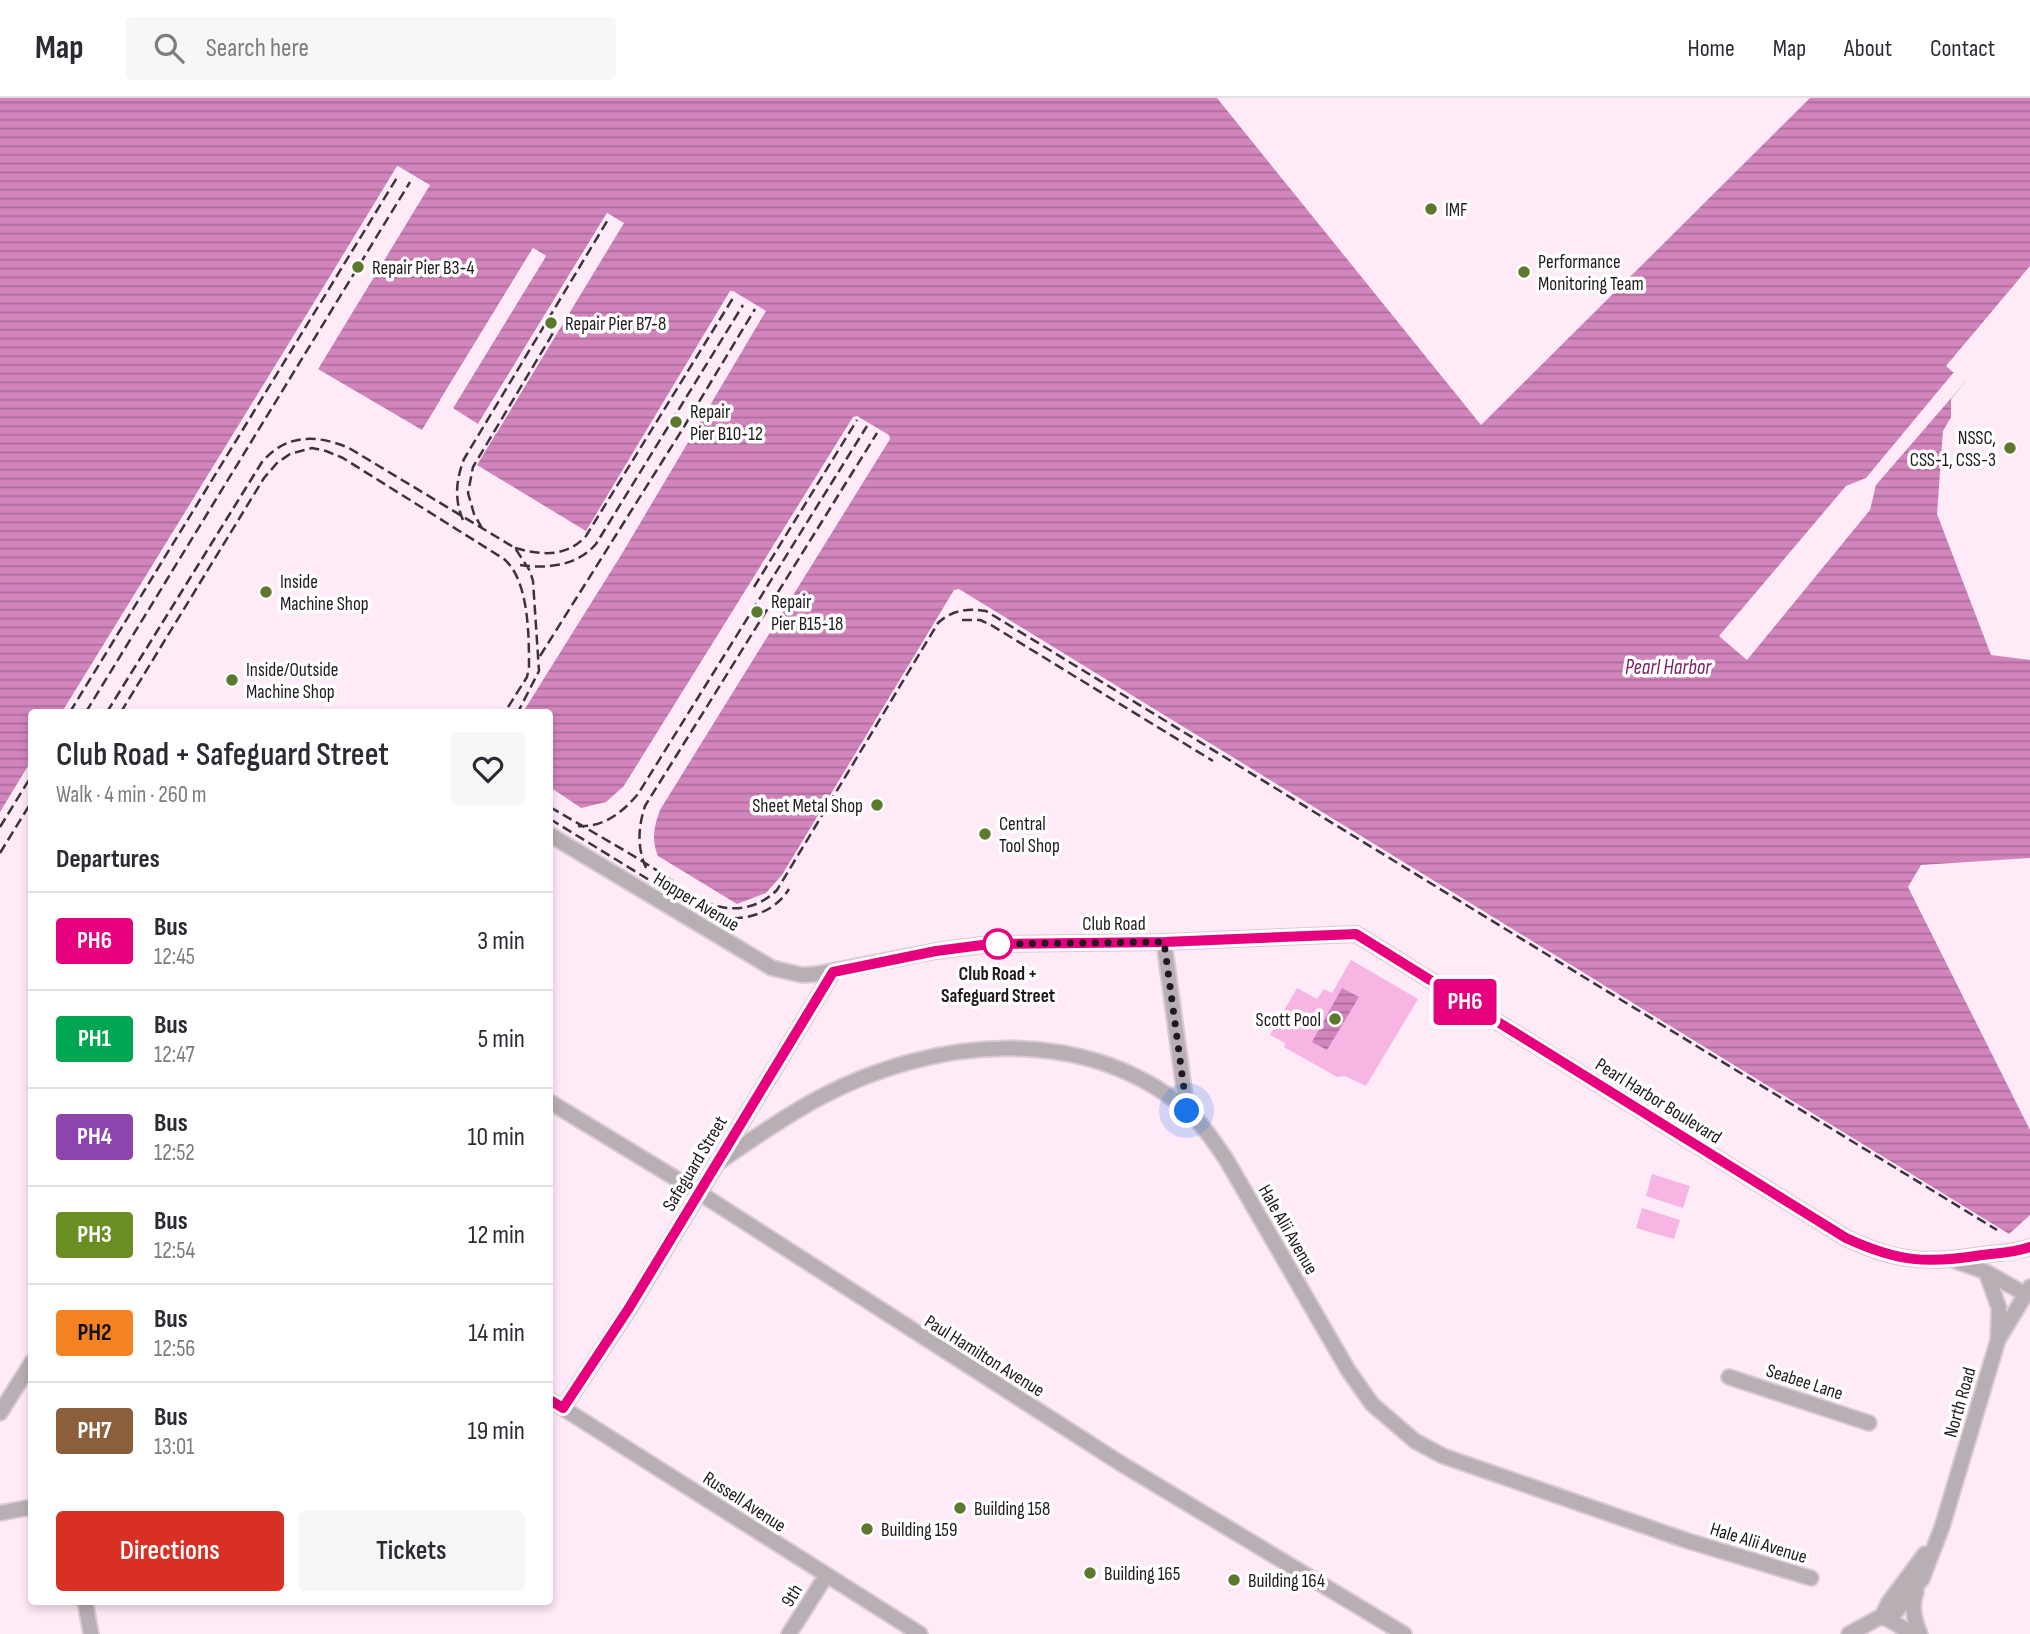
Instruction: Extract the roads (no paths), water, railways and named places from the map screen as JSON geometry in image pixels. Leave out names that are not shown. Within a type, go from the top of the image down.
[{"type":"street","name":"Hopper Avenue","points":[[553,837],[772,968],[802,975],[833,972]]},
{"type":"street","name":"Club Road","points":[[833,972],[936,951],[990,944],[1164,942],[1356,934]]},
{"type":"street","name":"Pearl Harbor Boulevard","points":[[1356,934],[1846,1238],[1877,1252],[1912,1260],[1955,1260]]},
{"type":"street","points":[[1164,942],[1187,1111]]},
{"type":"street","name":"Safeguard Street","points":[[556,1410],[629,1308],[833,972]]},
{"type":"street","name":"Hale Alii Avenue","points":[[716,1164],[820,1097],[879,1071],[941,1054],[1008,1047],[1081,1055],[1115,1067],[1147,1082],[1187,1111],[1226,1159],[1348,1370],[1372,1404],[1415,1441],[1443,1456],[1685,1540],[1811,1578]]},
{"type":"street","name":"Paul Hamilton Avenue","points":[[553,1104],[698,1192],[1119,1463],[1404,1634]]},
{"type":"street","points":[[1955,1260],[2012,1253],[2030,1247]]},
{"type":"street","points":[[1955,1260],[2027,1290]]},
{"type":"street","points":[[1986,1272],[1998,1308],[1998,1340]]},
{"type":"street","name":"North Road","points":[[1882,1616],[1895,1613],[1917,1588],[1939,1534],[1998,1340],[2027,1290]]},
{"type":"street","points":[[0,1413],[28,1368]]},
{"type":"street","name":"Seabee Lane","points":[[1729,1377],[1869,1423]]},
{"type":"street","name":"Russell Avenue","points":[[556,1410],[920,1634]]},
{"type":"street","points":[[0,1513],[28,1508]]},
{"type":"street","name":"North Road","points":[[1882,1616],[1889,1602],[1939,1534]]},
{"type":"street","name":"9th","points":[[789,1634],[826,1576]]},
{"type":"street","points":[[1917,1588],[1912,1603],[1913,1616],[1920,1634]]},
{"type":"street","points":[[86,1605],[91,1634]]},
{"type":"street","points":[[1849,1634],[1882,1616]]},
{"type":"street","points":[[1882,1616],[1890,1634]]},
{"type":"street","points":[[1882,1616],[1914,1634]]},
{"type":"water","name":"Pearl Harbor","points":[[0,98],[1217,98],[1481,425],[1810,98],[2030,98],[2030,266],[1946,366],[1965,382],[1951,399],[1951,417],[1943,431],[1937,514],[1991,655],[2030,660],[2030,858],[1921,865],[1908,887],[2030,1130],[2030,1215],[2009,1234],[959,589],[954,590],[782,875],[766,893],[737,904],[658,856],[654,832],[661,808],[890,439],[857,417],[853,418],[624,786],[606,802],[581,808],[553,789],[553,709],[525,709],[623,552],[766,311],[730,291],[586,531],[477,465],[623,223],[607,213],[478,424],[453,408],[546,256],[533,248],[422,430],[318,369],[429,185],[398,166],[64,709],[28,709],[28,766],[0,812]]},
{"type":"water","name":"Scott Pool","points":[[1342,988],[1359,997],[1327,1050],[1312,1042]]},
{"type":"railway","points":[[72,709],[398,176]]},
{"type":"railway","points":[[88,709],[410,182]]},
{"type":"railway","points":[[463,520],[457,490],[464,459],[609,218]]},
{"type":"railway","points":[[515,548],[553,553],[570,548],[586,536],[733,298]]},
{"type":"railway","points":[[520,565],[561,564],[580,557],[596,544],[743,305]]},
{"type":"railway","points":[[540,656],[755,309]]},
{"type":"railway","points":[[482,528],[474,514],[468,493],[473,467],[553,333]]},
{"type":"railway","points":[[754,587],[857,420]]},
{"type":"railway","points":[[578,826],[596,824],[612,818],[638,794],[867,426]]},
{"type":"railway","points":[[646,868],[640,837],[645,806],[877,433]]},
{"type":"railway","points":[[109,709],[262,462],[281,446],[302,439],[325,440],[349,448],[515,548],[530,571],[533,581],[539,671],[520,709]]},
{"type":"railway","points":[[123,709],[264,478],[277,463],[290,454],[312,448],[343,458],[504,559],[512,568],[526,609],[529,667],[527,677],[507,709]]},
{"type":"railway","points":[[553,809],[702,900],[725,908],[757,904],[777,890],[938,623],[960,611],[986,611],[1997,1230]]},
{"type":"railway","points":[[962,620],[980,620],[991,625],[1213,761]]},
{"type":"railway","points":[[0,827],[28,782]]},
{"type":"railway","points":[[0,853],[28,808]]},
{"type":"railway","points":[[553,821],[703,913],[727,918],[751,916],[772,907],[789,889]]},
{"type":"place","name":"IMF","points":[[1431,209]]},
{"type":"place","name":"Repair Pier B3-4","points":[[358,267]]},
{"type":"place","name":"Performance Monitoring Team","points":[[1524,272]]},
{"type":"place","name":"Repair Pier B7-8","points":[[551,323]]},
{"type":"place","name":"Repair Pier B10-12","points":[[676,422]]},
{"type":"place","name":"NSSC, CSS-1, CSS-3","points":[[2010,448]]},
{"type":"place","name":"Inside Machine Shop","points":[[266,592]]},
{"type":"place","name":"Repair Pier B15-18","points":[[757,612]]},
{"type":"place","name":"Inside/Outside Machine Shop","points":[[232,680]]},
{"type":"place","name":"Sheet Metal Shop","points":[[877,805]]},
{"type":"place","name":"Central Tool Shop","points":[[985,834]]},
{"type":"place","name":"Club Road + Safeguard Street","points":[[998,944]]},
{"type":"place","name":"Scott Pool","points":[[1335,1019]]},
{"type":"place","name":"Building 158","points":[[960,1508]]},
{"type":"place","name":"Building 159","points":[[867,1529]]},
{"type":"place","name":"Building 165","points":[[1090,1573]]},
{"type":"place","name":"Building 164","points":[[1234,1580]]}]
